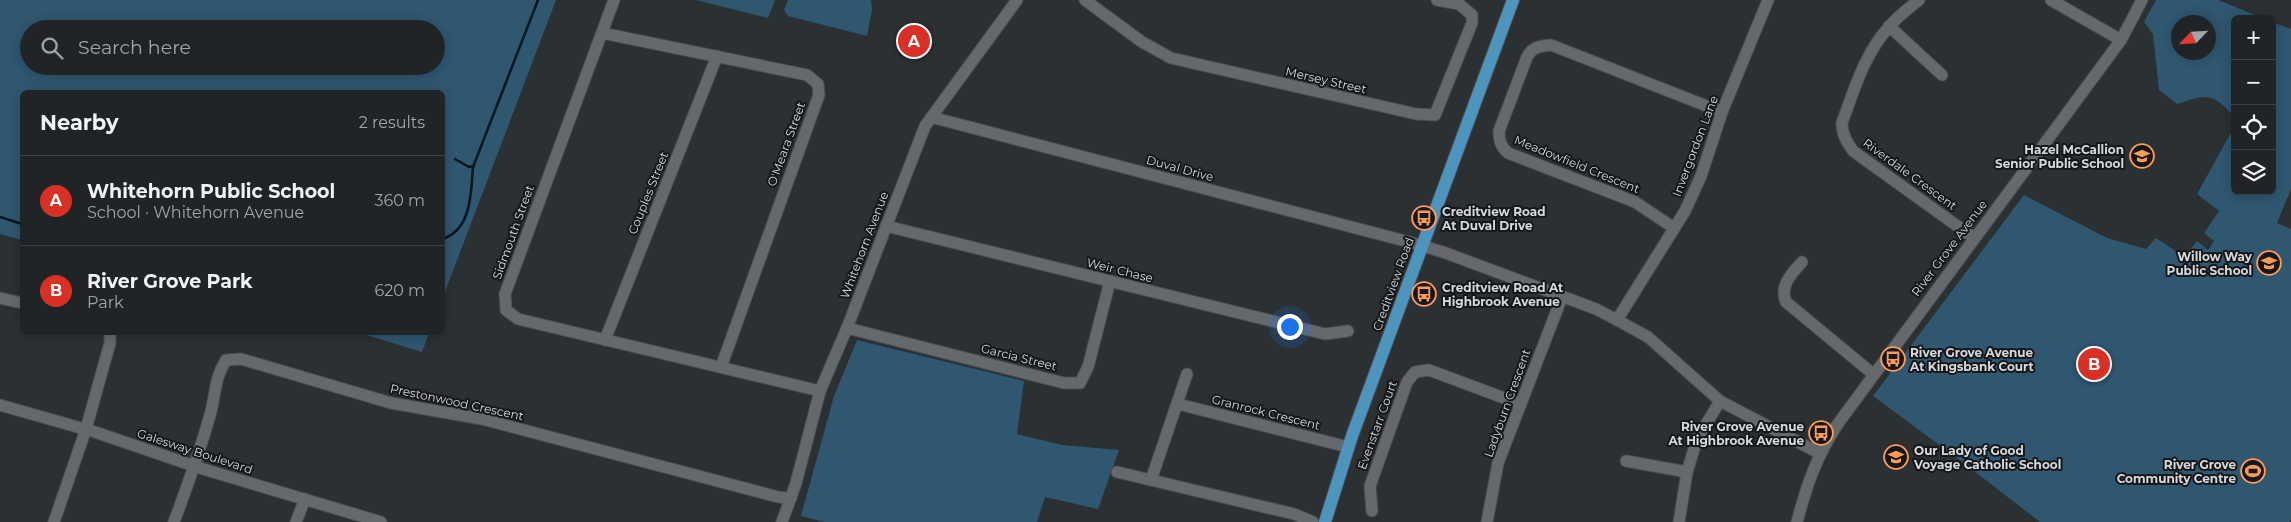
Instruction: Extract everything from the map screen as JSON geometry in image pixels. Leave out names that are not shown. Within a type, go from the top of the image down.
[{"type":"main road","name":"Creditview Road","points":[[1325,522],[1348,447],[1513,0]]},
{"type":"street","name":"Sidmouth Street","points":[[614,0],[505,294],[506,310],[518,319],[820,391]]},
{"type":"street","name":"Whitehorn Avenue","points":[[782,522],[791,498],[820,391],[847,328],[926,126],[1017,0]]},
{"type":"street","name":"Mersey Street","points":[[1085,0],[1142,42],[1171,58],[1416,114],[1435,115],[1472,23],[1472,15],[1459,4],[1437,0]]},
{"type":"street","points":[[1753,0],[1766,2]]},
{"type":"street","name":"Riverdale Crescent","points":[[1919,0],[1889,26],[1858,77],[1842,123],[1845,139],[1853,151],[1974,238]]},
{"type":"street","points":[[2051,0],[2121,40]]},
{"type":"street","name":"River Grove Avenue","points":[[1797,522],[1806,486],[1819,453],[1873,374],[2121,40],[2142,0]]},
{"type":"street","name":"Invergordon Lane","points":[[1617,320],[1674,228],[1701,176],[1722,112],[1766,2]]},
{"type":"street","points":[[1889,26],[1942,75]]},
{"type":"street","name":"O'Meara Street","points":[[602,33],[807,75],[818,84],[819,95],[721,367]]},
{"type":"street","name":"Meadowfield Crescent","points":[[1674,228],[1635,202],[1508,154],[1499,137],[1499,131],[1527,57],[1530,51],[1535,48],[1552,46],[1722,112]]},
{"type":"street","name":"Couples Street","points":[[605,340],[717,56]]},
{"type":"street","name":"Duval Drive","points":[[931,117],[1422,246],[1562,297],[1617,320],[1648,337],[1720,401],[1819,453]]},
{"type":"street","name":"Weir Chase","points":[[886,226],[1324,334],[1348,331]]},
{"type":"street","points":[[1802,262],[1790,276],[1783,290],[1786,302],[1873,374]]},
{"type":"street","name":"Garcia Street","points":[[847,328],[1064,383],[1080,384],[1088,367],[1110,281]]},
{"type":"street","name":"Ladyburn Crescent","points":[[1487,522],[1498,463],[1562,297]]},
{"type":"street","points":[[0,298],[20,303]]},
{"type":"street","points":[[54,522],[86,429],[110,343],[110,335]]},
{"type":"street","name":"Prestonwood Crescent","points":[[194,466],[213,406],[218,374],[226,360],[241,359],[391,403],[482,419],[778,497],[791,498]]},
{"type":"street","name":"Evenstarr Court","points":[[1372,511],[1370,486],[1407,382],[1415,372],[1428,370],[1520,404]]},
{"type":"street","points":[[1151,480],[1188,374]]},
{"type":"street","points":[[1679,522],[1687,472],[1697,439],[1720,401]]},
{"type":"street","name":"Granrock Crescent","points":[[1178,404],[1348,447]]},
{"type":"street","name":"Galesway Boulevard","points":[[0,406],[86,429],[194,466],[381,522]]},
{"type":"street","points":[[1626,461],[1687,472]]},
{"type":"street","points":[[174,522],[194,466]]},
{"type":"street","points":[[1117,472],[1294,514],[1313,522]]},
{"type":"street","points":[[296,522],[304,499]]},
{"type":"green space","points":[[0,0],[556,0],[445,292],[445,90],[20,90],[20,239],[0,234]]},
{"type":"green space","points":[[696,0],[775,0],[768,18]]},
{"type":"green space","points":[[788,0],[871,0],[872,10],[867,36],[788,16],[784,10]]},
{"type":"green space","points":[[2156,0],[2218,0],[2255,15],[2231,15],[2231,113],[2212,98],[2201,97],[2177,104],[2159,90],[2153,34],[2144,22]]},
{"type":"green space","points":[[2276,23],[2291,29],[2291,189],[2277,223],[2291,229],[2291,520],[2289,522],[2040,522],[1873,396],[2024,195],[2107,238],[2146,249],[2156,238],[2185,257],[2197,241],[2208,250],[2214,241],[2204,233],[2219,211],[2197,194],[2231,132],[2231,195],[2276,195]]},
{"type":"green space","points":[[367,335],[428,335],[422,352]]},
{"type":"green space","points":[[392,335],[422,335],[416,343]]},
{"type":"green space","points":[[857,340],[1024,381],[1017,434],[1062,445],[1119,450],[1098,509],[1045,497],[1037,522],[825,522],[801,516],[834,396]]},
{"type":"waterway","points":[[445,238],[459,227],[468,209],[473,167],[538,0]]},
{"type":"waterway","points":[[455,159],[469,167],[474,166]]},
{"type":"waterway","points":[[0,217],[20,223]]},
{"type":"place","name":"Whitehorn Public School","points":[[914,41]]},
{"type":"place","name":"Hazel McCallion Senior Public School","points":[[2142,156]]},
{"type":"place","name":"Creditview Road At Duval Drive","points":[[1424,218]]},
{"type":"place","name":"Willow Way Public School","points":[[2269,263]]},
{"type":"place","name":"Creditview Road At Highbrook Avenue","points":[[1424,294]]},
{"type":"place","name":"River Grove Avenue At Kingsbank Court","points":[[1893,359]]},
{"type":"place","name":"River Grove Park","points":[[2094,364]]},
{"type":"place","name":"River Grove Avenue At Highbrook Avenue","points":[[1821,433]]},
{"type":"place","name":"Our Lady of Good Voyage Catholic School","points":[[1896,457]]},
{"type":"place","name":"River Grove Community Centre","points":[[2253,471]]}]
